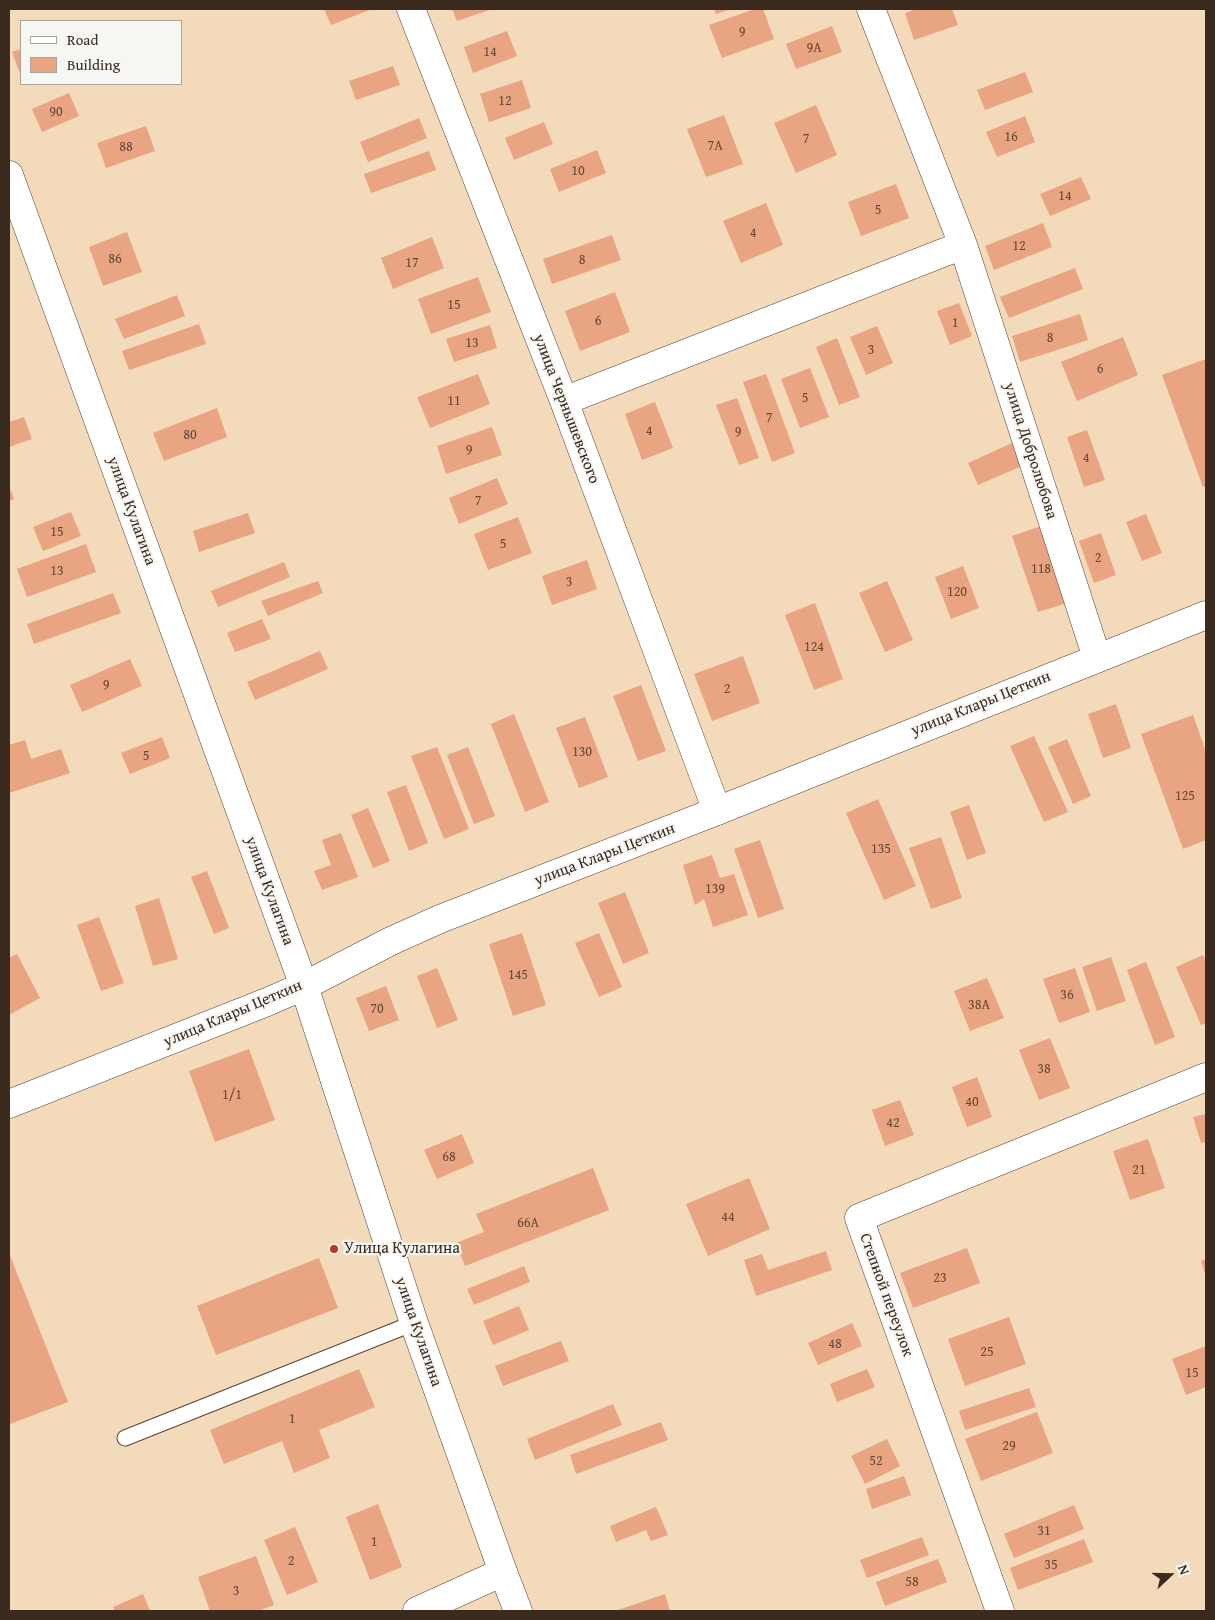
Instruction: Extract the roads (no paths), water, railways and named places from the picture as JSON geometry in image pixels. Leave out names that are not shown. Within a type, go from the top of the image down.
[{"type":"street","name":"улица Чернышевского","points":[[411,9],[564,401],[717,811]]},
{"type":"street","name":"улица Добролюбова","points":[[871,9],[963,245],[1097,658]]},
{"type":"street","name":"улица Кулагина","points":[[9,176],[304,986],[414,1323],[518,1611]]},
{"type":"street","points":[[564,401],[963,245]]},
{"type":"street","name":"улица Клары Цеткин","points":[[9,1104],[258,1006],[304,986],[391,941],[440,919],[717,811],[1206,615]]},
{"type":"street","name":"Степной переулок","points":[[1000,1611],[859,1218],[1206,1077]]},
{"type":"street","points":[[417,1611],[503,1572]]},
{"type":"lane","points":[[125,1438],[414,1323]]},
{"type":"place","name":"Улица Кулагина","points":[[334,1249]]}]
